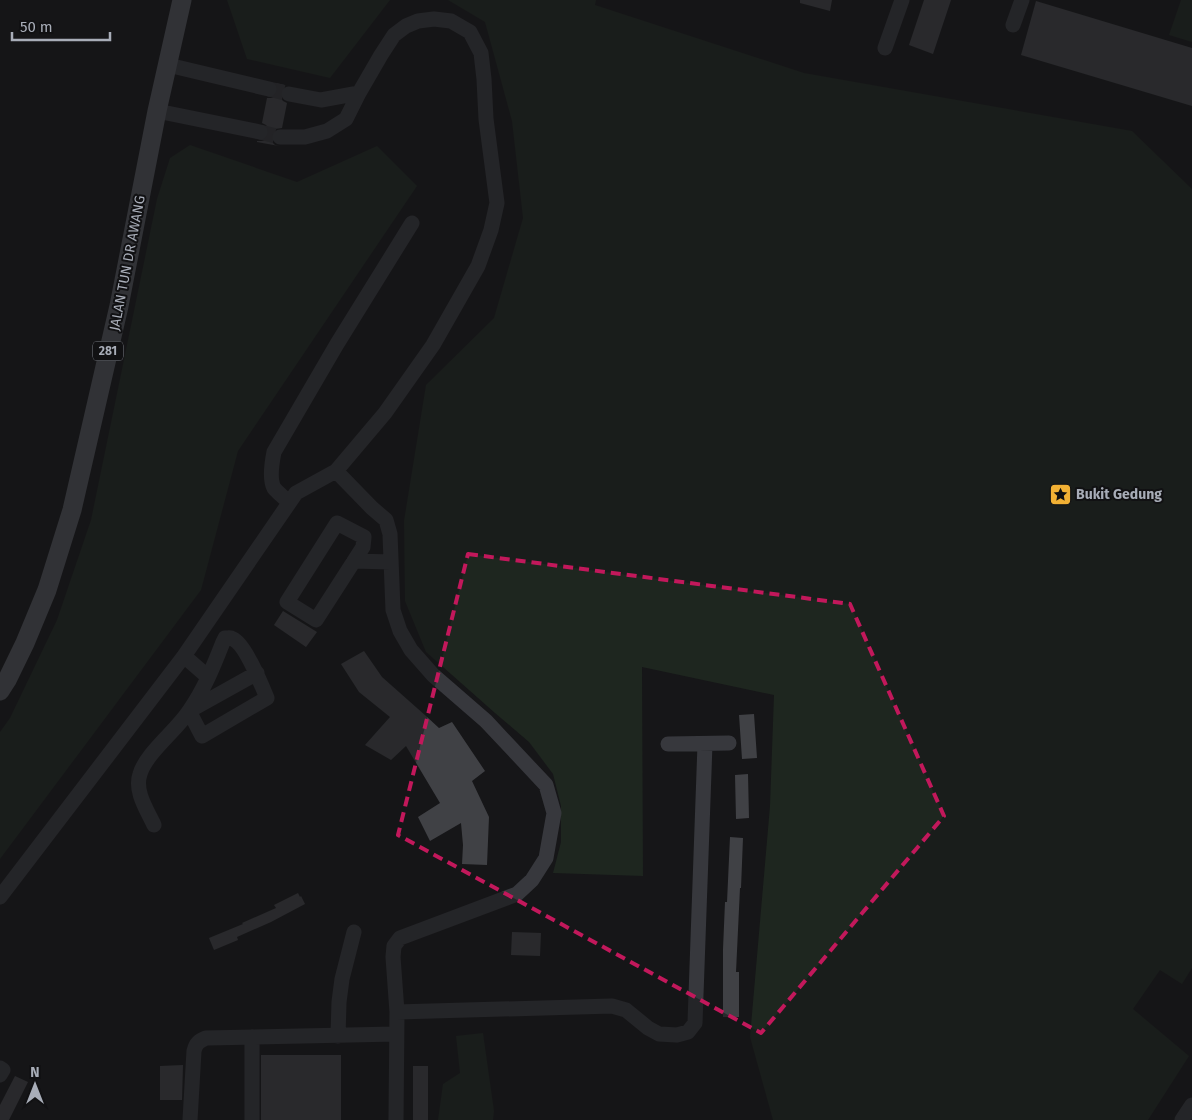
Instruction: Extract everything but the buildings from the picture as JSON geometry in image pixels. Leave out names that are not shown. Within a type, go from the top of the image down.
[{"type":"main road","name":"JALAN TUN DR AWANG","points":[[0,691],[25,643],[46,590],[72,510],[119,306],[182,0]]},
{"type":"street","points":[[885,48],[902,0]]},
{"type":"street","points":[[1013,25],[1022,0]]},
{"type":"street","points":[[0,897],[198,637],[296,493],[336,471],[385,413],[433,345],[478,266],[491,230],[496,203],[486,118],[481,52],[470,32],[451,21],[418,21],[406,26],[394,35],[359,93],[346,119],[326,131],[305,137],[280,137]]},
{"type":"street","points":[[168,65],[269,89]]},
{"type":"street","points":[[289,94],[321,100],[359,93]]},
{"type":"street","points":[[158,111],[260,132]]},
{"type":"street","points":[[289,503],[274,488],[272,474],[274,452],[337,344],[412,223]]},
{"type":"street","points":[[336,471],[386,520],[390,534],[393,610],[400,631],[411,650],[432,675],[486,721],[546,785],[554,813],[546,858],[532,880],[517,894],[400,938],[394,946],[397,1012],[396,1120]]},
{"type":"street","points":[[337,523],[364,536],[363,548],[354,561],[316,620],[287,602],[337,523]]},
{"type":"street","points":[[354,561],[391,562]]},
{"type":"street","points":[[198,637],[219,653]]},
{"type":"street","points":[[154,825],[140,795],[138,786],[139,775],[146,762],[189,712],[208,677],[225,638],[235,640],[257,673],[267,698],[202,736],[189,712]]},
{"type":"street","points":[[184,656],[208,677]]},
{"type":"street","points":[[189,712],[257,673]]},
{"type":"street","points":[[668,744],[729,743]]},
{"type":"street","points":[[397,1012],[612,1006],[626,1010],[658,1034],[678,1035],[688,1032],[695,1023],[705,744]]},
{"type":"street","points":[[338,1036],[342,979],[354,932]]},
{"type":"street","points":[[190,1120],[194,1051],[196,1045],[206,1038],[396,1034]]},
{"type":"street","points":[[252,1038],[252,1120]]},
{"type":"street","points":[[0,1068],[3,1070],[0,1075]]},
{"type":"street","points":[[1182,1120],[1192,1105]]},
{"type":"highlighted area","points":[[468,554],[850,604],[944,816],[761,1033],[398,835]]},
{"type":"shaded area","points":[[227,0],[390,0],[330,78],[247,59]]},
{"type":"shaded area","points":[[448,0],[596,0],[595,5],[804,73],[1132,131],[1192,189],[1192,968],[1182,984],[1160,970],[1133,1009],[1189,1056],[1148,1120],[773,1120],[750,1037],[770,806],[774,695],[642,667],[643,876],[553,873],[561,842],[561,806],[553,774],[529,742],[426,652],[405,601],[404,521],[426,385],[494,318],[523,218],[512,121],[485,22]]},
{"type":"shaded area","points":[[1181,0],[1192,0],[1192,42],[1169,35]]},
{"type":"shaded area","points":[[190,145],[297,182],[377,146],[417,186],[238,451],[201,590],[0,859],[0,732],[10,718],[57,620],[91,520],[157,199],[170,158]]},
{"type":"shaded area","points":[[483,1033],[494,1111],[493,1120],[438,1120],[443,1084],[460,1073],[456,1036]]},
{"type":"tunnel","points":[[269,89],[289,94]]},
{"type":"tunnel","points":[[260,132],[280,137]]},
{"type":"place","name":"Bukit Gedung","points":[[1060,494]]}]
